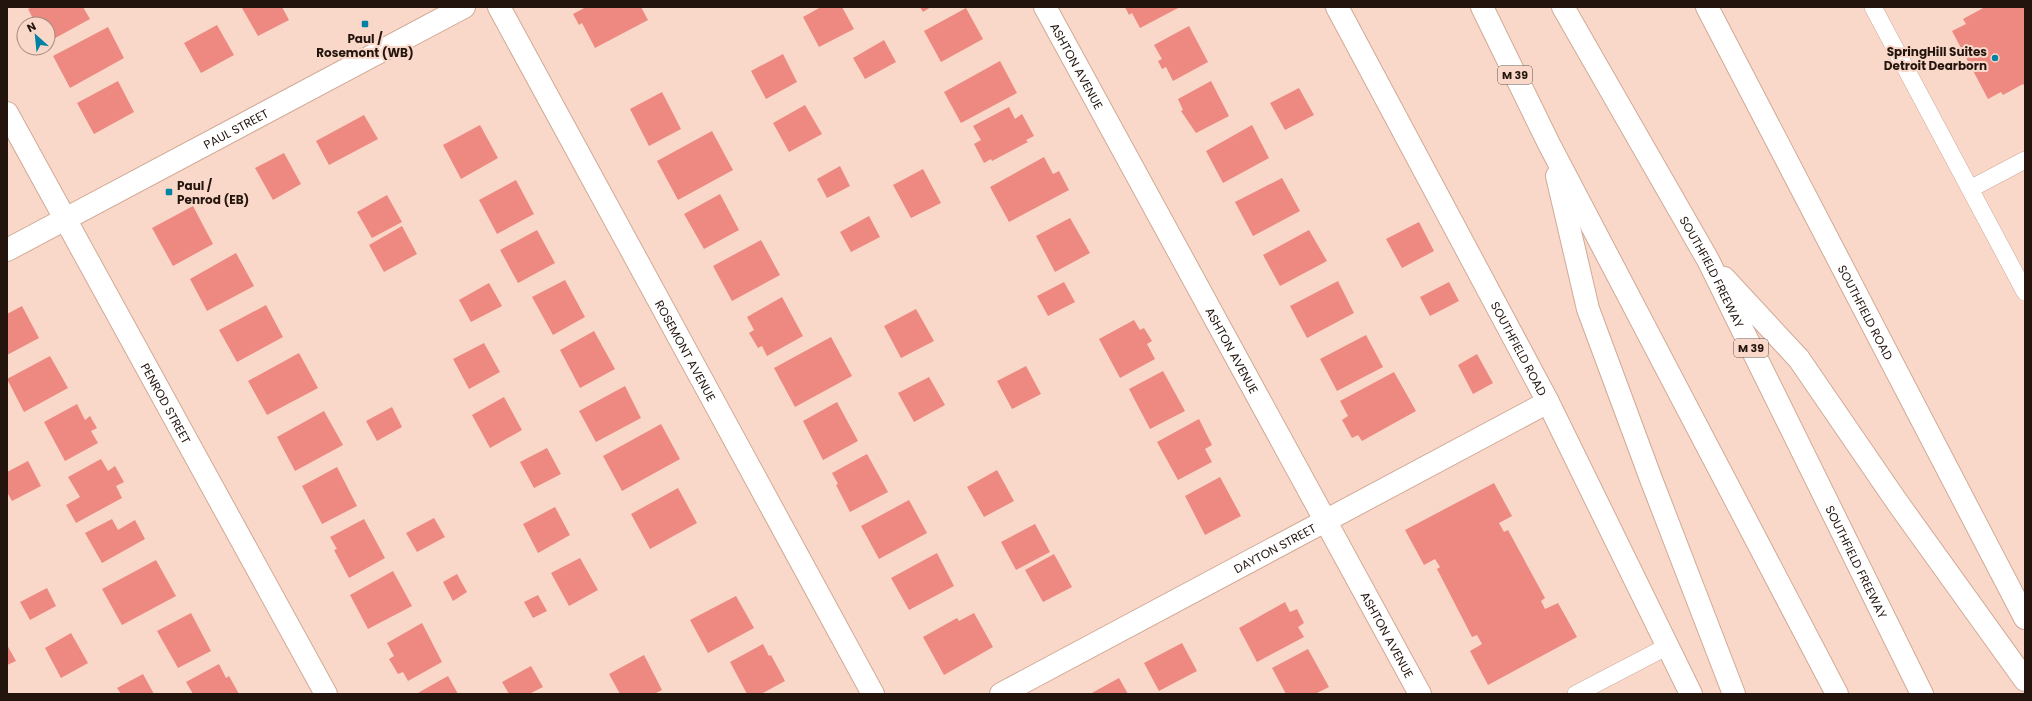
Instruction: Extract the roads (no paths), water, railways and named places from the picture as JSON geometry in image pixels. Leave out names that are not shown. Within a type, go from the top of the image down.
[{"type":"main road","name":"PAUL STREET","points":[[7,250],[464,7]]},
{"type":"main road","name":"ROSEMONT AVENUE","points":[[499,7],[873,694]]},
{"type":"main road","name":"ASHTON AVENUE","points":[[1045,7],[1420,694]]},
{"type":"main road","name":"SOUTHFIELD ROAD","points":[[1337,7],[1548,402],[1691,694]]},
{"type":"main road","name":"M 39","points":[[1482,7],[1549,144],[1837,694]]},
{"type":"main road","name":"SOUTHFIELD FREEWAY","points":[[1563,7],[1708,260],[1922,694]]},
{"type":"main road","name":"SOUTHFIELD ROAD","points":[[1707,7],[2025,618]]},
{"type":"main road","name":"PENROD STREET","points":[[7,113],[326,694]]},
{"type":"main road","points":[[1549,144],[1588,309],[1651,480],[1734,694]]},
{"type":"main road","points":[[1708,260],[1799,359],[1897,502],[2025,680]]},
{"type":"main road","name":"DAYTON STREET","points":[[1001,694],[1548,402]]},
{"type":"lane","points":[[1873,7],[1970,189],[2023,283]]},
{"type":"lane","points":[[1970,189],[2025,160]]},
{"type":"lane","points":[[1576,694],[1668,646]]},
{"type":"place","name":"Paul / Rosemont (WB)","points":[[365,24]]},
{"type":"place","name":"SpringHill Suites Detroit Dearborn","points":[[1995,58]]},
{"type":"place","name":"Paul / Penrod (EB)","points":[[169,192]]}]
